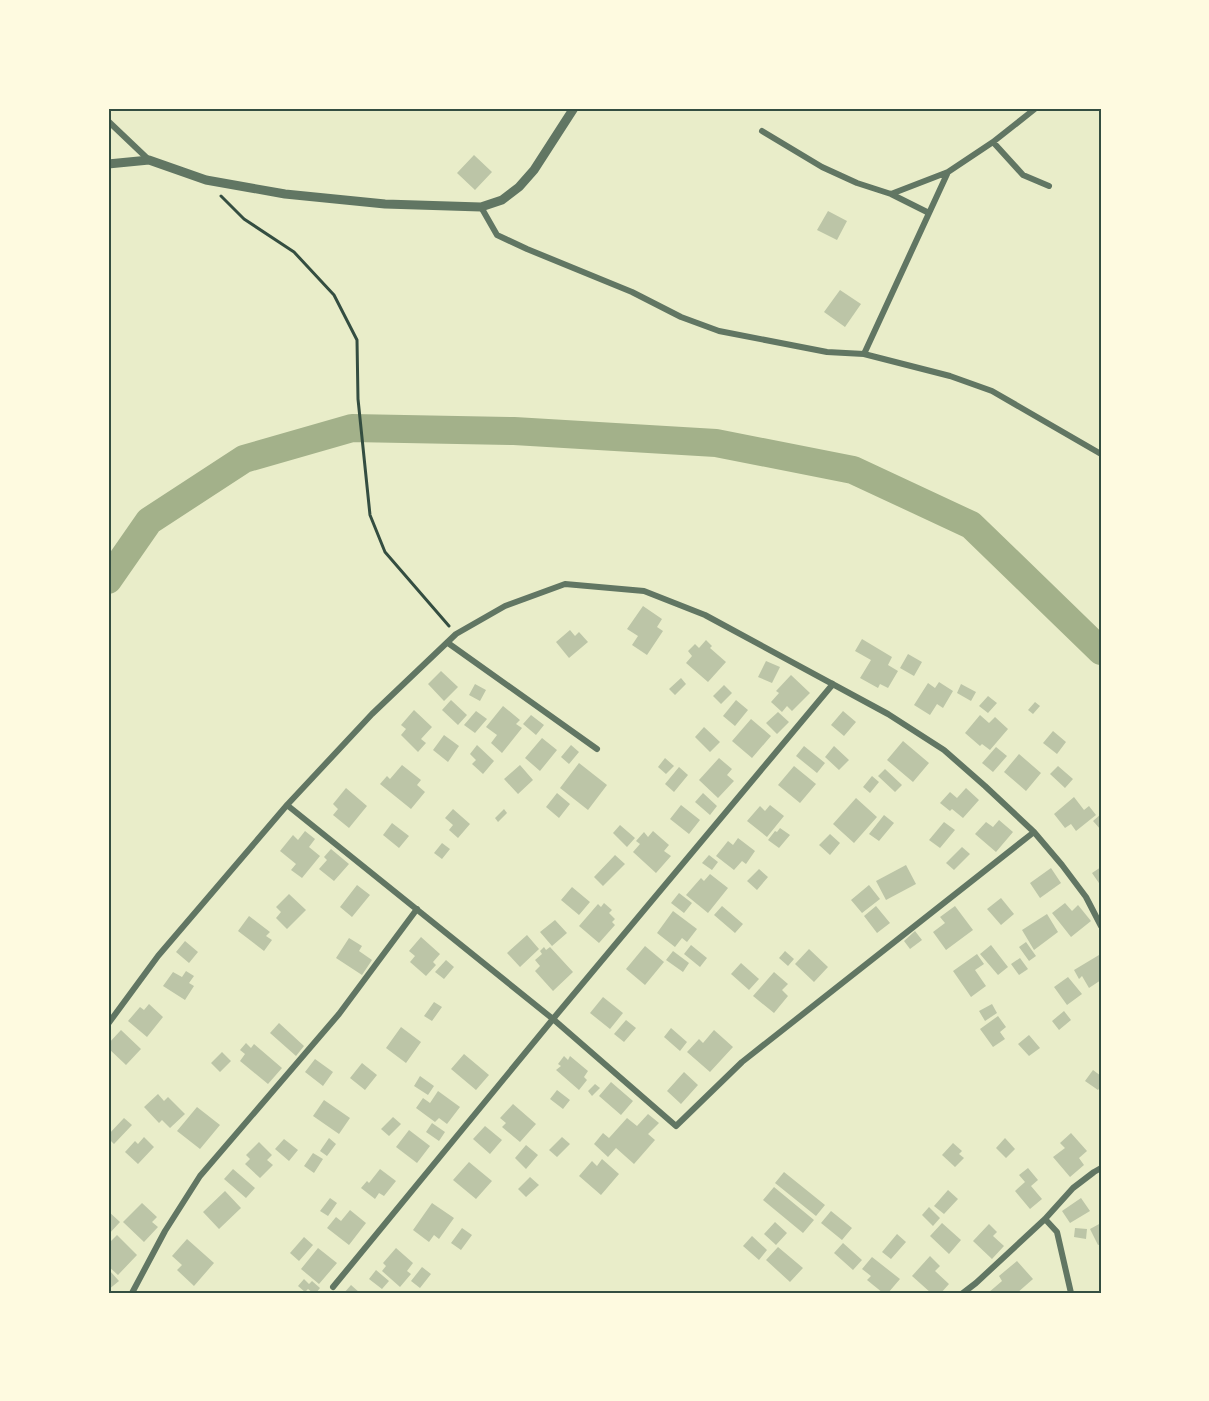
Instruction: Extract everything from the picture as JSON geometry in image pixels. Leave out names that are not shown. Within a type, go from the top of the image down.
[{"type":"street","points":[[108,121],[149,160],[206,180],[285,194],[385,204],[481,207],[502,200],[519,187],[534,170],[574,108]]},
{"type":"street","points":[[891,194],[948,172],[993,142],[1036,108]]},
{"type":"street","points":[[762,131],[822,167],[891,194],[929,213]]},
{"type":"street","points":[[993,142],[1023,175],[1049,186]]},
{"type":"street","points":[[108,164],[149,160]]},
{"type":"street","points":[[864,354],[948,172]]},
{"type":"street","points":[[481,207],[497,235],[632,292],[681,317],[719,331],[827,352],[864,354],[950,376],[992,391],[1101,454]]},
{"type":"street","points":[[108,1024],[158,956],[287,805],[372,714],[456,634],[505,606],[565,584],[644,591],[705,615],[888,714],[944,750],[1034,832],[1086,897],[1101,926]]},
{"type":"street","points":[[448,643],[597,749]]},
{"type":"street","points":[[333,1287],[833,684]]},
{"type":"street","points":[[287,805],[554,1019],[676,1125],[742,1062],[1034,832]]},
{"type":"street","points":[[132,1293],[165,1231],[200,1176],[339,1014],[417,909]]},
{"type":"street","points":[[963,1293],[1045,1219],[1074,1188],[1101,1168]]},
{"type":"street","points":[[1045,1219],[1057,1232],[1071,1293]]},
{"type":"path","points":[[221,195],[244,219],[294,252],[334,295],[357,340],[358,399],[370,515],[385,552],[456,634]]},
{"type":"building","points":[[474,155],[492,172],[475,190],[457,173]]},
{"type":"building","points":[[828,211],[847,221],[837,240],[817,230]]},
{"type":"building","points":[[840,290],[861,304],[845,327],[824,312]]},
{"type":"building","points":[[643,606],[662,619],[657,627],[663,631],[647,655],[632,645],[638,636],[627,629]]},
{"type":"building","points":[[570,630],[575,636],[579,632],[588,642],[569,658],[556,642]]},
{"type":"building","points":[[862,639],[892,657],[888,665],[898,671],[888,688],[880,684],[878,688],[860,678],[871,660],[855,651]]},
{"type":"building","points":[[706,640],[712,646],[710,648],[726,662],[708,682],[686,663],[692,656],[688,651],[695,644],[699,648]]},
{"type":"building","points":[[908,654],[922,662],[914,676],[900,668]]},
{"type":"building","points":[[766,661],[780,667],[772,683],[758,677]]},
{"type":"building","points":[[441,671],[458,687],[444,701],[428,684]]},
{"type":"building","points":[[791,675],[810,693],[792,711],[787,706],[782,712],[771,702],[779,693],[776,691]]},
{"type":"building","points":[[681,678],[686,684],[675,695],[669,689]]},
{"type":"building","points":[[939,682],[953,691],[943,708],[937,704],[930,715],[914,705],[928,683],[935,688]]},
{"type":"building","points":[[475,684],[486,690],[480,701],[469,695]]},
{"type":"building","points":[[961,684],[976,692],[971,701],[957,693]]},
{"type":"building","points":[[724,685],[732,693],[721,704],[713,696]]},
{"type":"building","points":[[988,696],[997,703],[988,713],[979,706]]},
{"type":"building","points":[[451,700],[467,715],[458,725],[442,710]]},
{"type":"building","points":[[736,700],[748,710],[735,726],[723,716]]},
{"type":"building","points":[[1035,702],[1040,706],[1033,714],[1028,710]]},
{"type":"building","points":[[503,706],[520,720],[516,724],[522,728],[502,753],[491,743],[497,735],[486,727]]},
{"type":"building","points":[[414,710],[432,727],[421,739],[426,743],[418,752],[401,735],[406,729],[401,725]]},
{"type":"building","points":[[476,711],[487,719],[475,733],[464,725]]},
{"type":"building","points":[[843,711],[856,722],[844,736],[831,725]]},
{"type":"building","points":[[778,712],[789,722],[777,734],[766,723]]},
{"type":"building","points":[[531,715],[544,725],[536,735],[523,724]]},
{"type":"building","points":[[980,715],[989,723],[995,717],[1008,729],[990,750],[982,744],[980,746],[965,733]]},
{"type":"building","points":[[751,719],[771,736],[752,758],[732,741]]},
{"type":"building","points":[[704,727],[720,742],[710,752],[695,737]]},
{"type":"building","points":[[1053,731],[1066,742],[1057,754],[1043,743]]},
{"type":"building","points":[[444,735],[459,746],[448,762],[433,750]]},
{"type":"building","points":[[542,738],[557,750],[540,771],[525,758]]},
{"type":"building","points":[[903,741],[929,763],[913,782],[887,760]]},
{"type":"building","points":[[477,745],[494,761],[483,774],[472,764],[476,760],[470,754]]},
{"type":"building","points":[[571,745],[579,752],[569,764],[561,757]]},
{"type":"building","points":[[804,746],[825,763],[817,773],[796,756]]},
{"type":"building","points":[[834,746],[849,760],[839,770],[825,757]]},
{"type":"building","points":[[996,747],[1007,756],[993,772],[982,763]]},
{"type":"building","points":[[1019,754],[1041,773],[1026,791],[1004,772]]},
{"type":"building","points":[[665,758],[674,766],[666,774],[658,767]]},
{"type":"building","points":[[719,758],[732,769],[727,775],[734,781],[718,798],[699,780]]},
{"type":"building","points":[[579,763],[607,785],[588,810],[560,788]]},
{"type":"building","points":[[402,765],[421,780],[417,785],[425,792],[411,809],[380,784],[387,776],[390,779]]},
{"type":"building","points":[[520,765],[533,780],[518,794],[504,779]]},
{"type":"building","points":[[794,766],[816,784],[800,803],[778,785]]},
{"type":"building","points":[[1058,766],[1073,779],[1065,788],[1050,774]]},
{"type":"building","points":[[679,767],[688,775],[674,792],[665,784]]},
{"type":"building","points":[[885,769],[902,785],[895,792],[878,776]]},
{"type":"building","points":[[872,776],[879,782],[870,793],[863,787]]},
{"type":"building","points":[[346,788],[367,806],[349,828],[333,815],[338,809],[333,804]]},
{"type":"building","points":[[966,788],[979,800],[963,818],[940,803],[950,792],[957,798]]},
{"type":"building","points":[[557,793],[570,804],[559,818],[546,807]]},
{"type":"building","points":[[703,793],[717,806],[710,815],[695,802]]},
{"type":"building","points":[[1074,797],[1084,810],[1089,806],[1096,815],[1076,831],[1071,824],[1065,828],[1054,814]]},
{"type":"building","points":[[856,798],[877,817],[854,843],[833,824]]},
{"type":"building","points":[[681,805],[700,820],[689,834],[670,819]]},
{"type":"building","points":[[770,805],[784,816],[767,837],[747,821],[760,806],[765,811]]},
{"type":"building","points":[[453,809],[470,824],[458,838],[449,830],[453,825],[445,818]]},
{"type":"building","points":[[504,809],[507,813],[498,822],[495,818]]},
{"type":"building","points":[[1101,814],[1101,830],[1093,821]]},
{"type":"building","points":[[884,815],[894,823],[879,841],[869,834]]},
{"type":"building","points":[[999,820],[1013,832],[996,852],[975,834],[986,822],[993,827]]},
{"type":"building","points":[[944,822],[955,830],[940,848],[929,840]]},
{"type":"building","points":[[392,823],[409,836],[399,848],[383,835]]},
{"type":"building","points":[[620,825],[635,838],[627,847],[613,833]]},
{"type":"building","points":[[780,828],[790,835],[779,848],[768,840]]},
{"type":"building","points":[[305,831],[315,839],[309,847],[320,856],[302,878],[291,870],[296,864],[280,851],[293,835],[298,840]]},
{"type":"building","points":[[653,831],[669,845],[664,851],[671,856],[656,873],[633,852],[640,844],[636,841],[644,832],[648,837]]},
{"type":"building","points":[[830,834],[840,843],[830,855],[819,845]]},
{"type":"building","points":[[738,838],[755,851],[746,864],[742,861],[734,870],[716,856],[728,841],[733,845]]},
{"type":"building","points":[[442,843],[450,849],[442,859],[434,853]]},
{"type":"building","points":[[962,847],[970,854],[954,870],[946,863]]},
{"type":"building","points":[[331,849],[349,864],[334,881],[319,869],[327,860],[324,857]]},
{"type":"building","points":[[615,855],[625,864],[603,886],[594,877]]},
{"type":"building","points":[[709,855],[718,862],[712,870],[702,863]]},
{"type":"building","points":[[906,865],[916,884],[886,900],[876,881]]},
{"type":"building","points":[[1101,867],[1101,886],[1092,873]]},
{"type":"building","points":[[1051,868],[1061,883],[1040,898],[1030,883]]},
{"type":"building","points":[[759,869],[768,877],[757,890],[747,881]]},
{"type":"building","points":[[710,874],[728,888],[708,913],[686,895],[701,878],[704,881]]},
{"type":"building","points":[[357,885],[370,895],[352,917],[340,907]]},
{"type":"building","points":[[869,885],[880,899],[862,913],[851,900]]},
{"type":"building","points":[[572,887],[590,902],[579,915],[561,900]]},
{"type":"building","points":[[679,893],[692,903],[684,913],[671,903]]},
{"type":"building","points":[[289,894],[306,910],[287,929],[276,918],[281,912],[276,907]]},
{"type":"building","points":[[1001,898],[1014,914],[1001,925],[987,909]]},
{"type":"building","points":[[604,903],[612,910],[609,913],[615,919],[612,922],[615,925],[599,943],[579,926],[598,904],[601,907]]},
{"type":"building","points":[[1065,903],[1072,911],[1078,905],[1091,921],[1071,937],[1052,913]]},
{"type":"building","points":[[722,906],[743,924],[735,933],[714,915]]},
{"type":"building","points":[[876,906],[890,923],[877,933],[864,916]]},
{"type":"building","points":[[955,906],[973,930],[946,950],[933,932],[945,923],[940,917]]},
{"type":"building","points":[[673,911],[697,929],[687,942],[682,938],[675,947],[657,933]]},
{"type":"building","points":[[1047,914],[1058,932],[1034,950],[1022,930]]},
{"type":"building","points":[[249,916],[270,932],[266,936],[272,940],[264,951],[238,931]]},
{"type":"building","points":[[555,920],[567,933],[552,946],[540,932]]},
{"type":"building","points":[[915,931],[922,940],[910,949],[904,941]]},
{"type":"building","points":[[527,935],[539,949],[520,967],[507,953]]},
{"type":"building","points":[[421,937],[440,954],[433,962],[436,965],[426,976],[410,962],[415,956],[409,951]]},
{"type":"building","points":[[349,938],[362,946],[359,951],[372,960],[362,975],[336,958]]},
{"type":"building","points":[[185,941],[198,952],[189,963],[176,952]]},
{"type":"building","points":[[1026,942],[1036,956],[1029,961],[1019,947]]},
{"type":"building","points":[[691,945],[707,958],[700,967],[684,954]]},
{"type":"building","points":[[991,945],[1008,967],[998,975],[980,954]]},
{"type":"building","points":[[645,946],[664,962],[645,985],[626,969]]},
{"type":"building","points":[[544,947],[546,950],[550,947],[573,972],[553,991],[535,971],[540,966],[535,960],[542,954],[540,951]]},
{"type":"building","points":[[809,949],[828,967],[814,982],[795,964]]},
{"type":"building","points":[[673,951],[689,963],[683,972],[666,960]]},
{"type":"building","points":[[785,951],[794,959],[788,966],[779,958]]},
{"type":"building","points":[[977,954],[984,964],[975,970],[986,986],[971,997],[953,971]]},
{"type":"building","points":[[1099,955],[1101,980],[1089,988],[1082,976],[1079,979],[1074,970]]},
{"type":"building","points":[[1020,958],[1028,969],[1019,975],[1011,964]]},
{"type":"building","points":[[446,960],[454,967],[444,979],[435,972]]},
{"type":"building","points":[[741,963],[759,979],[749,990],[731,974]]},
{"type":"building","points":[[186,971],[194,976],[189,983],[194,986],[185,1000],[163,986],[173,972],[182,977]]},
{"type":"building","points":[[774,972],[788,984],[782,990],[788,996],[774,1013],[753,996]]},
{"type":"building","points":[[1068,977],[1082,994],[1067,1005],[1054,987]]},
{"type":"building","points":[[603,997],[623,1013],[610,1029],[590,1013]]},
{"type":"building","points":[[434,1002],[442,1007],[432,1021],[424,1016]]},
{"type":"building","points":[[149,1004],[163,1017],[147,1037],[128,1021],[140,1007],[144,1010]]},
{"type":"building","points":[[992,1004],[997,1013],[985,1021],[979,1011]]},
{"type":"building","points":[[1064,1011],[1071,1020],[1059,1030],[1052,1021]]},
{"type":"building","points":[[998,1016],[1006,1027],[1000,1032],[1005,1039],[993,1047],[980,1029]]},
{"type":"building","points":[[626,1020],[636,1028],[624,1042],[614,1034]]},
{"type":"building","points":[[279,1023],[304,1046],[296,1056],[270,1033]]},
{"type":"building","points":[[401,1027],[421,1042],[406,1063],[386,1048]]},
{"type":"building","points":[[671,1028],[687,1042],[680,1051],[664,1037]]},
{"type":"building","points":[[121,1030],[141,1049],[126,1065],[108,1048],[108,1044]]},
{"type":"building","points":[[714,1030],[733,1047],[710,1072],[687,1052],[699,1039],[703,1043]]},
{"type":"building","points":[[1029,1035],[1040,1048],[1029,1056],[1018,1044]]},
{"type":"building","points":[[246,1043],[251,1048],[254,1044],[282,1068],[268,1084],[240,1061],[245,1054],[240,1050]]},
{"type":"building","points":[[222,1052],[231,1061],[220,1072],[211,1063]]},
{"type":"building","points":[[464,1054],[489,1075],[476,1090],[451,1069]]},
{"type":"building","points":[[564,1056],[568,1060],[570,1056],[588,1071],[584,1077],[587,1080],[579,1090],[556,1070],[561,1066],[558,1064]]},
{"type":"building","points":[[315,1059],[333,1072],[323,1086],[305,1072]]},
{"type":"building","points":[[362,1063],[377,1075],[365,1090],[350,1078]]},
{"type":"building","points":[[1093,1070],[1101,1076],[1101,1086],[1098,1090],[1085,1081]]},
{"type":"building","points":[[684,1072],[698,1085],[681,1104],[667,1091]]},
{"type":"building","points":[[420,1076],[434,1086],[428,1095],[414,1086]]},
{"type":"building","points":[[611,1082],[633,1101],[621,1115],[599,1096]]},
{"type":"building","points":[[595,1084],[600,1088],[592,1096],[588,1091]]},
{"type":"building","points":[[557,1090],[570,1100],[563,1109],[550,1099]]},
{"type":"building","points":[[438,1091],[460,1107],[447,1124],[439,1118],[435,1122],[416,1108],[423,1098],[430,1103]]},
{"type":"building","points":[[158,1094],[164,1101],[168,1097],[185,1114],[170,1128],[162,1120],[159,1123],[144,1107]]},
{"type":"building","points":[[324,1100],[350,1118],[339,1134],[313,1116]]},
{"type":"building","points":[[513,1104],[536,1124],[520,1142],[502,1127],[506,1123],[500,1118]]},
{"type":"building","points":[[197,1107],[220,1125],[200,1149],[177,1131]]},
{"type":"building","points":[[648,1114],[659,1123],[648,1134],[655,1140],[634,1164],[616,1148],[608,1157],[594,1144],[603,1133],[609,1138],[627,1118],[637,1126]]},
{"type":"building","points":[[393,1117],[401,1124],[389,1136],[381,1129]]},
{"type":"building","points":[[124,1118],[132,1125],[114,1144],[108,1135]]},
{"type":"building","points":[[432,1123],[445,1132],[439,1141],[426,1132]]},
{"type":"building","points":[[485,1126],[502,1140],[490,1154],[473,1139]]},
{"type":"building","points":[[409,1130],[430,1146],[417,1163],[396,1147]]},
{"type":"building","points":[[1071,1133],[1087,1151],[1079,1158],[1084,1165],[1070,1177],[1053,1157],[1065,1148],[1060,1143]]},
{"type":"building","points":[[144,1137],[154,1147],[138,1164],[125,1152],[135,1141],[138,1144]]},
{"type":"building","points":[[562,1137],[570,1144],[557,1157],[549,1150]]},
{"type":"building","points":[[329,1138],[336,1144],[327,1156],[320,1151]]},
{"type":"building","points":[[1005,1138],[1015,1149],[1006,1158],[996,1148]]},
{"type":"building","points":[[284,1139],[298,1150],[289,1161],[275,1149]]},
{"type":"building","points":[[259,1142],[272,1155],[267,1160],[273,1165],[260,1178],[245,1164],[250,1159],[246,1155]]},
{"type":"building","points":[[953,1143],[962,1151],[959,1154],[964,1158],[955,1167],[942,1155]]},
{"type":"building","points":[[526,1145],[538,1155],[526,1169],[515,1158]]},
{"type":"building","points":[[313,1153],[323,1159],[314,1173],[304,1166]]},
{"type":"building","points":[[602,1159],[619,1174],[601,1195],[579,1176],[592,1161],[597,1166]]},
{"type":"building","points":[[469,1162],[492,1181],[476,1199],[453,1180]]},
{"type":"building","points":[[1028,1168],[1038,1180],[1031,1186],[1042,1199],[1030,1209],[1015,1191],[1025,1182],[1019,1175]]},
{"type":"building","points":[[233,1169],[255,1188],[246,1198],[224,1179]]},
{"type":"building","points":[[380,1169],[396,1181],[384,1196],[379,1193],[375,1199],[361,1188],[367,1181],[369,1183]]},
{"type":"building","points":[[784,1172],[825,1205],[816,1216],[775,1183]]},
{"type":"building","points":[[530,1177],[539,1185],[526,1197],[518,1189]]},
{"type":"building","points":[[774,1187],[814,1220],[803,1233],[763,1200]]},
{"type":"building","points":[[948,1190],[958,1199],[944,1214],[934,1206]]},
{"type":"building","points":[[225,1191],[241,1208],[219,1229],[203,1212]]},
{"type":"building","points":[[330,1198],[337,1203],[328,1216],[320,1211]]},
{"type":"building","points":[[1081,1198],[1090,1211],[1070,1223],[1062,1211]]},
{"type":"building","points":[[142,1203],[157,1217],[152,1222],[158,1227],[144,1242],[123,1222]]},
{"type":"building","points":[[432,1203],[454,1218],[439,1239],[434,1235],[429,1242],[413,1230]]},
{"type":"building","points":[[929,1207],[940,1218],[933,1226],[922,1215]]},
{"type":"building","points":[[350,1210],[366,1223],[349,1245],[327,1228],[336,1217],[341,1221]]},
{"type":"building","points":[[108,1211],[120,1222],[108,1235]]},
{"type":"building","points":[[831,1211],[852,1228],[842,1240],[821,1223]]},
{"type":"building","points":[[775,1222],[787,1233],[776,1245],[764,1234]]},
{"type":"building","points":[[942,1223],[961,1240],[949,1254],[930,1236]]},
{"type":"building","points":[[1101,1223],[1101,1244],[1098,1245],[1090,1229]]},
{"type":"building","points":[[989,1224],[997,1232],[993,1236],[1004,1246],[992,1259],[973,1241]]},
{"type":"building","points":[[462,1228],[472,1235],[461,1250],[451,1243]]},
{"type":"building","points":[[1075,1228],[1087,1229],[1086,1239],[1074,1237]]},
{"type":"building","points":[[897,1234],[906,1242],[891,1259],[882,1252]]},
{"type":"building","points":[[117,1235],[137,1255],[118,1275],[108,1266],[108,1244]]},
{"type":"building","points":[[752,1236],[767,1250],[759,1260],[743,1246]]},
{"type":"building","points":[[304,1237],[313,1245],[299,1261],[290,1253]]},
{"type":"building","points":[[187,1239],[214,1263],[194,1286],[177,1270],[182,1265],[172,1256]]},
{"type":"building","points":[[843,1243],[862,1260],[853,1270],[834,1253]]},
{"type":"building","points":[[778,1247],[803,1268],[790,1282],[766,1260]]},
{"type":"building","points":[[318,1248],[337,1263],[319,1284],[301,1269]]},
{"type":"building","points":[[396,1248],[413,1263],[407,1271],[411,1274],[400,1287],[382,1271],[386,1266],[383,1263]]},
{"type":"building","points":[[930,1256],[940,1266],[935,1271],[949,1284],[941,1293],[931,1293],[912,1276]]},
{"type":"building","points":[[872,1257],[900,1279],[888,1293],[883,1293],[867,1280],[871,1276],[862,1269]]},
{"type":"building","points":[[1017,1261],[1033,1279],[1017,1293],[1012,1291],[1010,1293],[988,1293],[1002,1281],[999,1276]]},
{"type":"building","points":[[422,1267],[431,1274],[420,1288],[411,1281]]},
{"type":"building","points":[[376,1270],[389,1281],[382,1289],[369,1279]]},
{"type":"building","points":[[110,1271],[119,1281],[108,1290],[108,1273]]},
{"type":"building","points":[[304,1279],[309,1284],[312,1281],[320,1288],[316,1293],[308,1289],[305,1292],[298,1286]]},
{"type":"building","points":[[351,1285],[360,1293],[344,1293]]},
{"type":"waterway","points":[[108,580],[149,521],[244,459],[352,428],[514,431],[716,443],[853,470],[971,525],[1101,651]]}]
